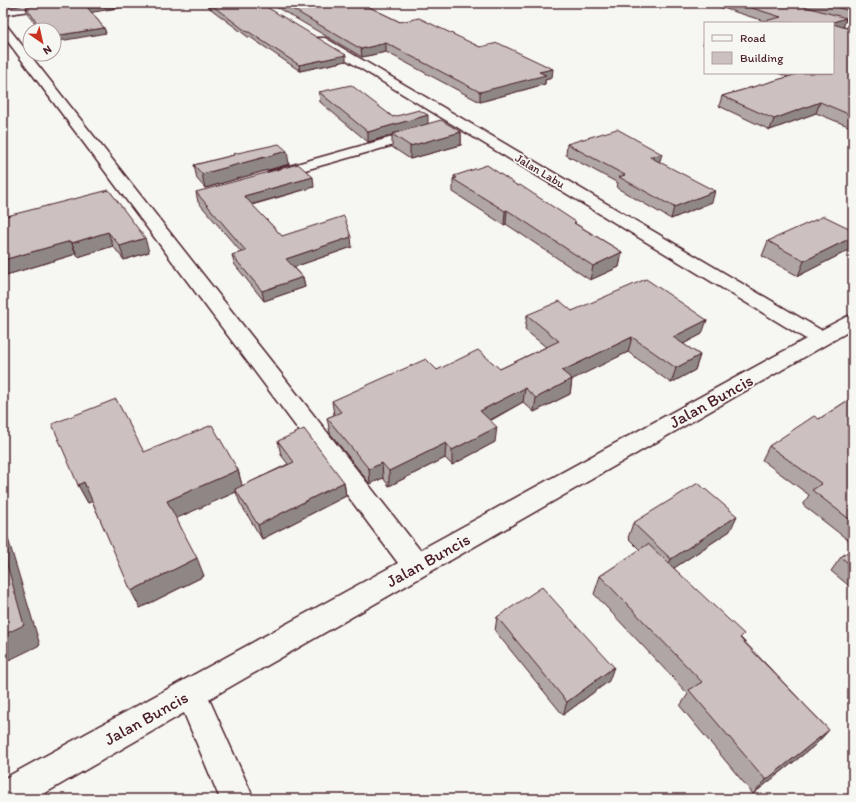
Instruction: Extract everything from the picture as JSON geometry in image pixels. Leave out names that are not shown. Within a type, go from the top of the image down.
[{"type":"street","points":[[3,12],[61,3]]},
{"type":"street","points":[[775,3],[853,26]]},
{"type":"street","points":[[3,28],[417,567]]},
{"type":"street","name":"Jalan Labu","points":[[306,31],[821,339]]},
{"type":"street","points":[[258,179],[459,122]]},
{"type":"street","name":"Jalan Buncis","points":[[3,798],[853,321]]},
{"type":"street","points":[[191,693],[237,799]]},
{"type":"building","points":[[54,3],[115,3],[87,7],[104,28],[62,35],[62,22],[36,22],[26,7]]},
{"type":"building","points":[[209,3],[260,3],[346,55],[299,65],[247,32]]},
{"type":"building","points":[[282,3],[361,3],[400,22],[419,18],[480,47],[498,43],[553,69],[539,72],[546,75],[480,92],[386,43],[361,49]]},
{"type":"building","points":[[736,3],[792,3],[846,18],[833,22],[761,22],[781,17]]},
{"type":"building","points":[[823,3],[853,3],[853,12]]},
{"type":"building","points":[[834,24],[853,30],[853,116],[820,102],[774,119],[722,96],[798,74],[834,74]]},
{"type":"building","points":[[351,85],[393,117],[419,110],[428,115],[368,132],[319,92]]},
{"type":"building","points":[[441,120],[461,132],[410,146],[392,134]]},
{"type":"building","points":[[617,129],[662,154],[650,157],[715,191],[674,207],[619,177],[625,175],[567,144]]},
{"type":"building","points":[[279,144],[287,151],[202,174],[194,165],[234,155],[233,154]]},
{"type":"building","points":[[298,164],[313,177],[244,196],[282,236],[344,216],[351,237],[286,259],[303,277],[262,291],[232,255],[246,251],[196,192]]},
{"type":"building","points":[[487,165],[576,222],[574,223],[622,252],[593,266],[507,210],[505,211],[453,179],[457,178],[454,176]]},
{"type":"building","points":[[109,190],[145,238],[120,246],[108,232],[72,243],[71,241],[3,260],[3,217]]},
{"type":"building","points":[[824,216],[853,230],[853,237],[804,261],[768,241]]},
{"type":"building","points":[[646,279],[707,320],[673,337],[700,355],[676,368],[632,337],[562,371],[572,379],[536,398],[525,388],[480,411],[497,427],[452,450],[446,443],[389,471],[382,463],[369,469],[327,418],[341,412],[332,401],[426,359],[437,370],[478,350],[500,369],[559,341],[527,315],[560,301],[572,311]]},
{"type":"building","points":[[853,397],[853,522],[812,490],[822,484],[769,446],[814,416],[819,419]]},
{"type":"building","points":[[116,399],[144,452],[212,425],[238,470],[167,501],[197,558],[131,591],[84,482],[78,485],[52,424]]},
{"type":"building","points":[[304,429],[344,482],[258,525],[235,489],[294,462],[278,441]]},
{"type":"building","points":[[698,483],[737,516],[671,559],[633,523]]},
{"type":"building","points":[[648,544],[744,634],[740,638],[829,730],[766,780],[689,690],[702,682],[600,576]]},
{"type":"building","points":[[853,548],[853,567],[841,557]]},
{"type":"building","points":[[3,550],[24,625],[3,635]]},
{"type":"building","points":[[542,587],[614,667],[567,702],[497,617]]}]
